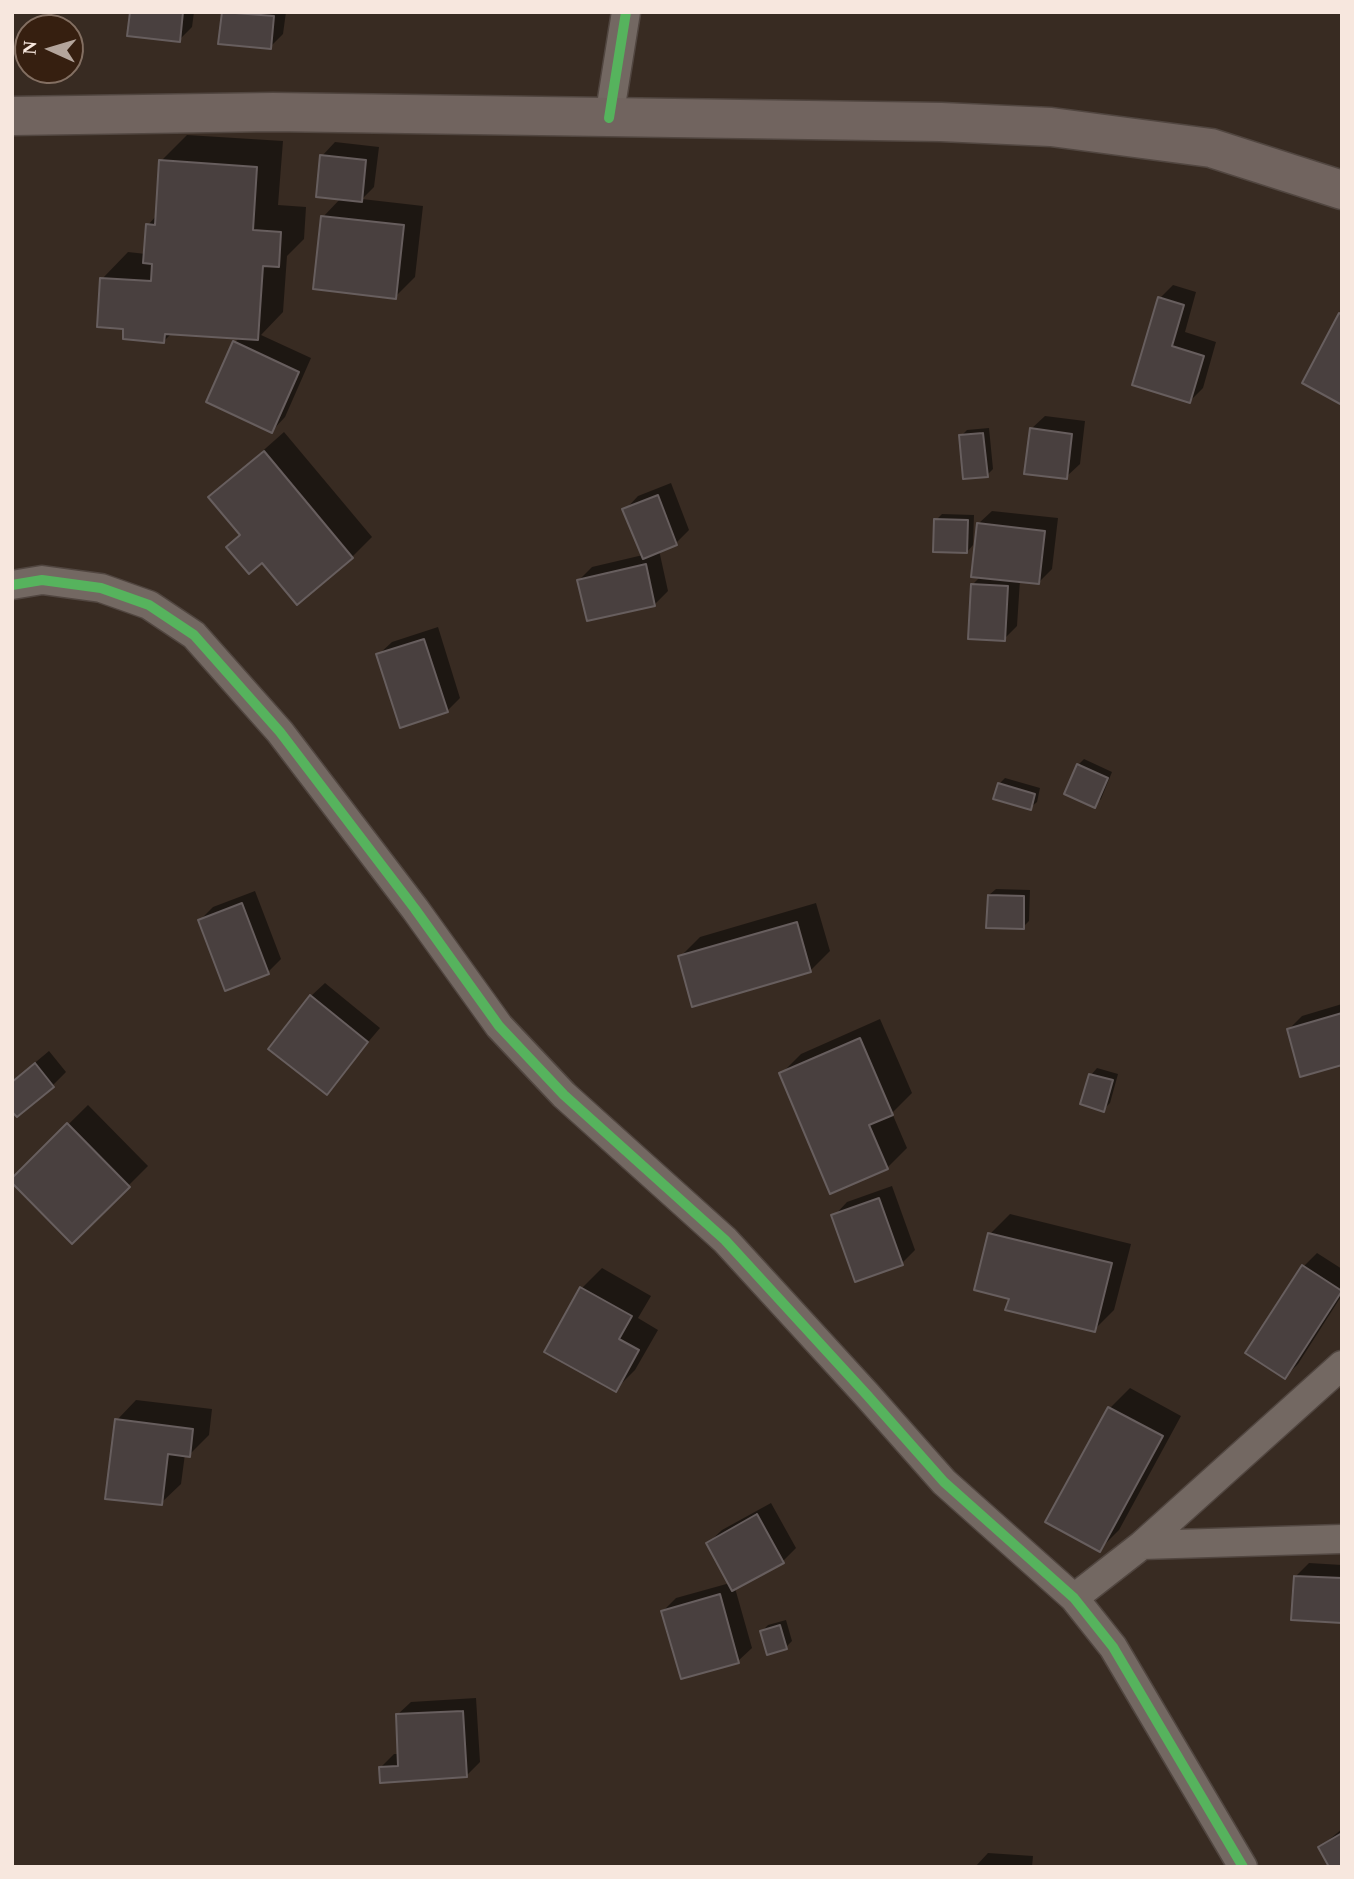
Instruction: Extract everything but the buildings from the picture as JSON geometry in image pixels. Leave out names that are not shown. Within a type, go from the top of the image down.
[{"type":"main road","points":[[12,116],[273,113],[941,122],[1051,127],[1211,148],[1342,190]]},
{"type":"street","points":[[609,118],[626,12]]},
{"type":"street","points":[[12,585],[42,580],[102,587],[149,605],[194,635],[280,732],[415,909],[499,1026],[564,1095],[725,1240],[944,1482],[1074,1598],[1113,1647],[1243,1867]]},
{"type":"street","points":[[1074,1598],[1142,1545],[1342,1365]]},
{"type":"street","points":[[1142,1545],[1342,1539]]},
{"type":"cycle path","points":[[609,118],[626,12]]},
{"type":"cycle path","points":[[12,585],[42,580],[101,588],[149,605],[194,635],[280,732],[415,909],[499,1026],[564,1095],[725,1240],[944,1482],[1074,1598],[1113,1647],[1243,1867]]}]
